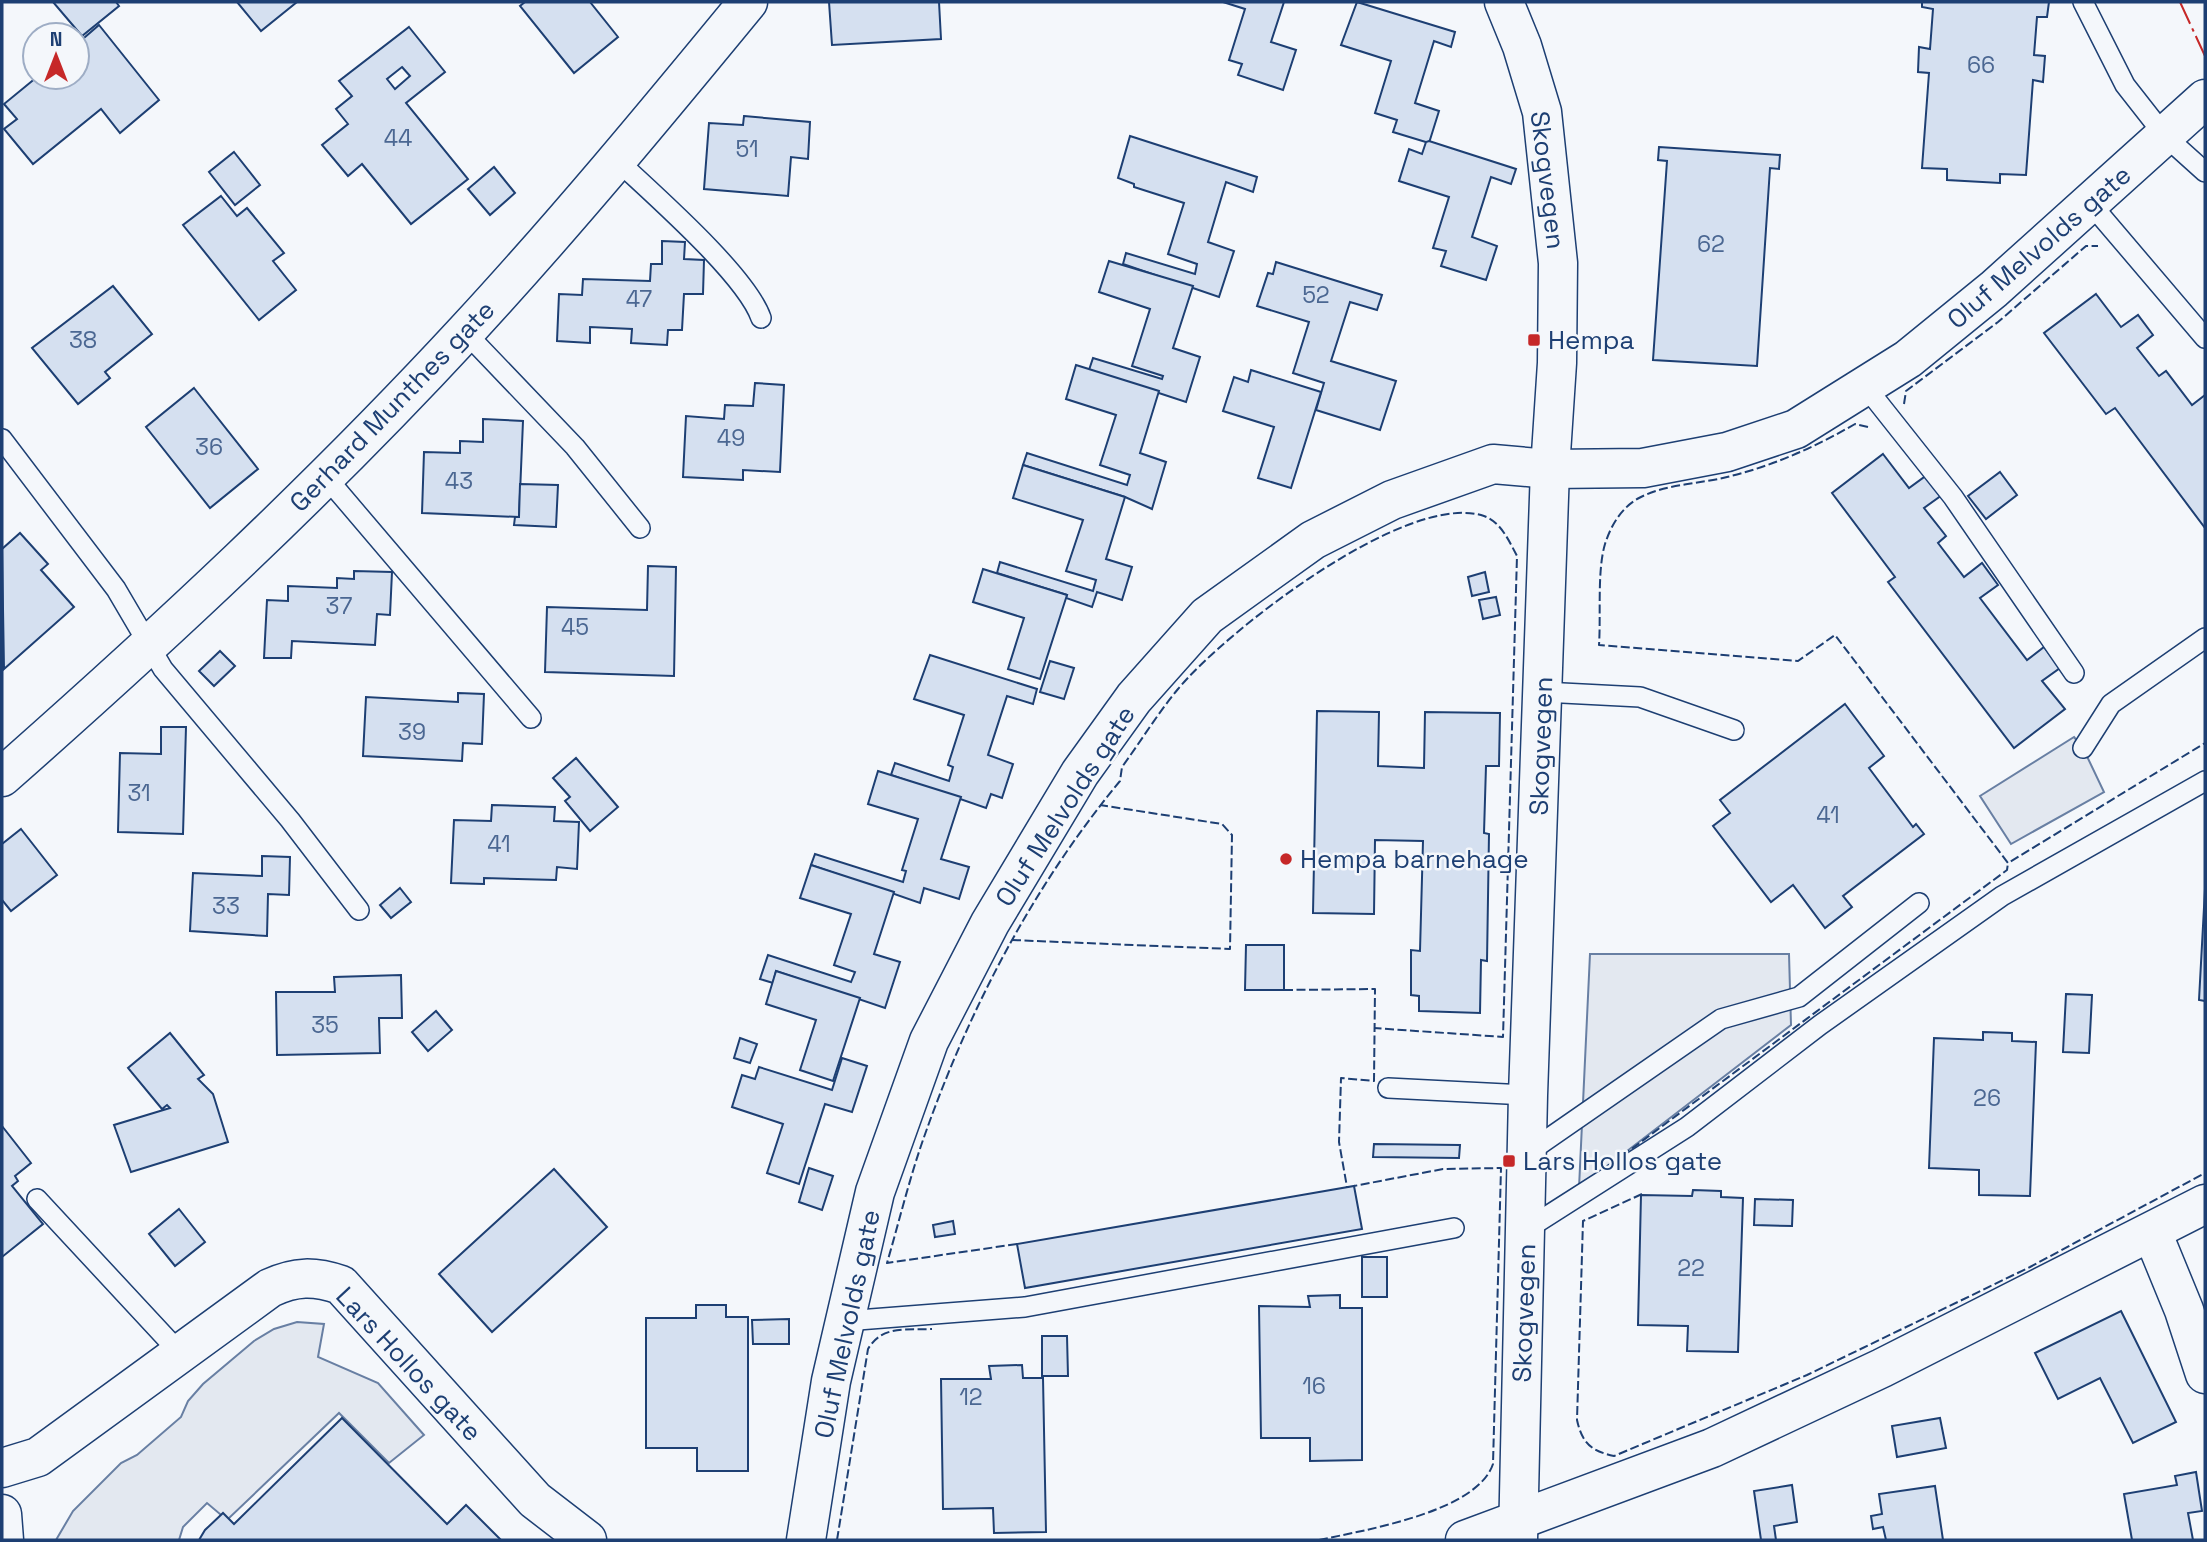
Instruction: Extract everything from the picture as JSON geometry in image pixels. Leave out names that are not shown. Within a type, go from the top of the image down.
[{"type":"street","name":"Gerhard Munthes gate","points":[[2,777],[149,648],[325,476],[466,332],[618,161],[748,2]]},
{"type":"street","name":"Skogvegen","points":[[1504,2],[1522,46],[1542,112],[1558,263],[1557,363],[1550,469],[1528,1095],[1529,1152],[1518,1531]]},
{"type":"street","name":"Oluf Melvolds gate","points":[[806,1540],[831,1381],[875,1192],[929,1041],[990,923],[1080,773],[1134,698],[1207,616],[1313,540],[1392,500],[1493,464],[1550,469],[1643,468],[1727,452],[1796,429],[1908,359],[2090,203],[2205,99]]},
{"type":"street","points":[[1465,1540],[1518,1531],[1712,1448],[1882,1368],[2205,1204]]},
{"type":"street","points":[[2151,1231],[2184,1310],[2205,1374]]},
{"type":"street","name":"Lars Hollos gate","points":[[2,1468],[38,1457],[270,1288],[292,1278],[318,1278],[341,1285],[535,1500],[587,1540]]},
{"type":"street","points":[[2,1514],[4,1540]]},
{"type":"lane","points":[[2083,2],[2125,85],[2165,136],[2205,172]]},
{"type":"lane","points":[[618,161],[725,266],[756,303],[761,318]]},
{"type":"lane","points":[[2090,203],[2205,338]]},
{"type":"lane","points":[[466,332],[575,447],[639,528]]},
{"type":"lane","points":[[1865,386],[1953,497],[2074,673]]},
{"type":"lane","points":[[2,439],[116,589],[163,669],[290,820],[359,910]]},
{"type":"lane","points":[[325,476],[531,718]]},
{"type":"lane","points":[[2083,748],[2111,704],[2205,638]]},
{"type":"lane","points":[[1543,692],[1640,696],[1734,730]]},
{"type":"lane","points":[[1527,1229],[1687,1127],[1820,1026],[2002,896],[2205,781]]},
{"type":"lane","points":[[1529,1152],[1721,1019],[1799,997],[1919,903]]},
{"type":"lane","points":[[1388,1088],[1528,1095]]},
{"type":"lane","points":[[37,1199],[180,1353]]},
{"type":"lane","points":[[845,1321],[1025,1307],[1454,1228]]},
{"type":"shaded area","points":[[2074,737],[2083,748],[2104,792],[2011,844],[1980,796]]},
{"type":"shaded area","points":[[1590,954],[1789,954],[1791,1025],[1579,1188]]},
{"type":"shaded area","points":[[297,1322],[324,1324],[318,1357],[378,1383],[424,1435],[389,1463],[339,1413],[227,1520],[207,1503],[183,1527],[179,1540],[56,1540],[73,1511],[121,1463],[137,1455],[181,1417],[188,1401],[203,1384],[254,1341],[274,1329]]},
{"type":"building","points":[[53,2],[116,2],[119,6],[91,29],[91,21],[69,21]]},
{"type":"building","points":[[237,2],[297,2],[261,31]]},
{"type":"building","points":[[525,2],[590,2],[618,37],[574,73],[520,6]]},
{"type":"building","points":[[829,2],[939,2],[941,39],[832,45]]},
{"type":"building","points":[[1223,2],[1284,2],[1271,42],[1296,50],[1283,90],[1238,75],[1242,64],[1229,60],[1245,9]]},
{"type":"building","points":[[1357,2],[1455,32],[1451,47],[1434,41],[1415,103],[1439,111],[1429,143],[1393,132],[1397,120],[1375,113],[1391,61],[1341,45]]},
{"type":"building","points":[[1922,2],[2049,2],[2047,17],[2037,17],[2034,55],[2045,56],[2043,82],[2033,80],[2026,175],[2000,174],[2000,183],[1947,180],[1947,169],[1922,168],[1929,73],[1918,72],[1919,47],[1930,49],[1933,9],[1922,7]]},
{"type":"building","points":[[99,25],[159,100],[120,133],[101,109],[33,164],[4,129],[17,119],[4,104],[21,90],[91,91],[91,32]]},
{"type":"building","points":[[409,27],[445,72],[406,103],[468,179],[411,224],[362,164],[348,176],[322,145],[348,124],[336,109],[352,96],[339,81]],"holes":[[[402,67],[410,76],[395,89],[387,79]]]},
{"type":"building","points":[[744,116],[810,122],[808,159],[791,157],[788,196],[704,189],[709,123],[743,125]]},
{"type":"building","points":[[1130,136],[1257,177],[1253,192],[1226,182],[1208,242],[1234,251],[1219,297],[1123,264],[1126,253],[1195,274],[1197,264],[1168,254],[1184,203],[1134,187],[1134,184],[1118,178]]},
{"type":"building","points":[[1426,142],[1516,169],[1511,184],[1491,177],[1472,237],[1497,246],[1486,280],[1441,266],[1446,251],[1433,248],[1449,197],[1399,181],[1409,149],[1422,154]]},
{"type":"building","points":[[1659,147],[1780,155],[1779,169],[1770,168],[1757,366],[1653,360],[1667,161],[1658,160]]},
{"type":"building","points":[[234,152],[260,185],[235,205],[209,172]]},
{"type":"building","points":[[494,167],[515,193],[490,215],[468,189]]},
{"type":"building","points":[[221,196],[237,216],[247,208],[284,253],[273,261],[296,290],[259,320],[183,225]]},
{"type":"building","points":[[662,241],[685,242],[684,259],[704,260],[703,294],[684,294],[682,330],[668,330],[667,345],[631,343],[632,329],[590,327],[590,343],[557,341],[559,294],[582,295],[583,279],[650,281],[651,264],[662,264]]},
{"type":"building","points":[[1109,261],[1193,286],[1173,348],[1200,357],[1186,402],[1089,370],[1093,358],[1162,379],[1163,376],[1132,366],[1150,309],[1099,292]]},
{"type":"building","points":[[1276,262],[1382,295],[1377,310],[1350,302],[1331,361],[1396,381],[1380,430],[1316,410],[1324,383],[1293,373],[1309,322],[1257,306],[1268,273],[1273,274]]},
{"type":"building","points":[[113,286],[152,334],[105,372],[110,378],[78,404],[32,348]]},
{"type":"building","points":[[2096,294],[2121,327],[2138,315],[2153,335],[2137,348],[2159,376],[2166,371],[2192,405],[2205,395],[2205,528],[2115,408],[2106,414],[2044,333]]},
{"type":"building","points":[[1076,365],[1159,391],[1140,453],[1166,462],[1152,509],[1125,497],[1023,465],[1027,453],[1127,485],[1130,475],[1100,465],[1116,415],[1066,399]]},
{"type":"building","points":[[1251,370],[1321,392],[1291,488],[1258,478],[1274,427],[1223,411],[1234,377],[1248,382]]},
{"type":"building","points":[[755,383],[784,385],[780,472],[743,470],[743,480],[683,477],[686,416],[724,419],[725,405],[753,406]]},
{"type":"building","points":[[194,388],[258,469],[210,508],[146,427]]},
{"type":"building","points":[[483,419],[523,421],[519,517],[422,513],[424,452],[460,453],[460,441],[483,442]]},
{"type":"building","points":[[1883,454],[1909,488],[1927,475],[1942,495],[1924,508],[1946,536],[1938,543],[1964,577],[1982,563],[1998,585],[1980,598],[2027,660],[2044,647],[2060,668],[2042,681],[2065,709],[2014,748],[1888,582],[1895,577],[1832,493]]},
{"type":"building","points":[[1023,465],[1125,497],[1106,559],[1132,567],[1122,600],[1097,592],[1092,607],[1066,598],[1067,595],[997,573],[1000,562],[1093,591],[1096,580],[1066,571],[1083,520],[1013,498]]},
{"type":"building","points":[[2000,472],[2017,495],[1986,519],[1968,496]]},
{"type":"building","points":[[520,484],[558,485],[556,527],[514,525],[515,517],[519,517]]},
{"type":"building","points":[[20,533],[48,564],[41,570],[74,607],[4,669],[2,549]]},
{"type":"building","points":[[648,566],[676,567],[674,676],[545,672],[547,607],[647,610]]},
{"type":"building","points":[[983,569],[1067,595],[1040,679],[1008,669],[1024,618],[973,602]]},
{"type":"building","points":[[354,571],[392,572],[390,615],[377,614],[375,645],[292,641],[291,658],[264,658],[267,600],[288,601],[288,586],[337,588],[337,578],[354,579]]},
{"type":"building","points":[[1485,572],[1489,592],[1472,596],[1468,577]]},
{"type":"building","points":[[1496,597],[1500,615],[1483,619],[1479,600]]},
{"type":"building","points":[[220,651],[235,666],[214,686],[199,671]]},
{"type":"building","points":[[930,655],[1037,689],[1033,704],[1007,696],[988,755],[1013,764],[1002,798],[991,794],[986,808],[891,775],[895,763],[949,781],[953,767],[948,765],[964,715],[914,699]]},
{"type":"building","points":[[1050,661],[1074,668],[1064,699],[1040,692]]},
{"type":"building","points":[[458,693],[484,694],[482,744],[463,743],[462,761],[363,756],[366,697],[458,702]]},
{"type":"building","points":[[1845,704],[1884,756],[1869,768],[1913,827],[1916,824],[1924,834],[1843,896],[1852,907],[1825,928],[1793,885],[1771,902],[1713,826],[1730,813],[1720,800]]},
{"type":"building","points":[[1317,711],[1379,712],[1378,766],[1424,768],[1425,712],[1500,713],[1499,766],[1486,766],[1484,833],[1489,834],[1487,961],[1481,960],[1480,1013],[1419,1011],[1419,996],[1411,995],[1411,950],[1420,951],[1423,841],[1375,840],[1374,914],[1313,913]]},
{"type":"building","points":[[161,727],[186,727],[183,834],[118,832],[120,753],[161,754]]},
{"type":"building","points":[[576,758],[618,807],[590,831],[565,801],[570,797],[553,778]]},
{"type":"building","points":[[878,771],[961,797],[941,859],[969,867],[959,899],[924,888],[920,903],[811,865],[815,854],[903,882],[906,871],[902,870],[918,819],[868,804]]},
{"type":"building","points":[[492,805],[555,807],[554,821],[579,822],[577,869],[557,867],[556,880],[484,878],[484,884],[451,883],[454,820],[491,821]]},
{"type":"building","points":[[21,829],[57,875],[11,911],[2,900],[2,844]]},
{"type":"building","points":[[262,856],[290,857],[289,895],[268,894],[267,936],[190,931],[193,873],[262,876]]},
{"type":"building","points":[[811,865],[894,892],[874,954],[900,962],[885,1008],[776,971],[773,983],[760,979],[768,955],[851,982],[855,972],[834,965],[851,914],[800,898]]},
{"type":"building","points":[[400,888],[411,902],[391,918],[380,905]]},
{"type":"building","points":[[2205,889],[2205,1001],[2199,1000]]},
{"type":"building","points":[[1246,945],[1284,945],[1284,990],[1245,990]]},
{"type":"building","points":[[776,971],[860,998],[833,1081],[800,1070],[816,1020],[766,1004]]},
{"type":"building","points":[[401,975],[402,1018],[379,1018],[380,1053],[277,1055],[276,992],[335,992],[334,977]]},
{"type":"building","points":[[2066,994],[2092,995],[2089,1053],[2063,1052]]},
{"type":"building","points":[[436,1011],[452,1030],[428,1051],[412,1032]]},
{"type":"building","points":[[1983,1032],[2012,1033],[2012,1041],[2036,1042],[2030,1196],[1979,1195],[1979,1170],[1929,1168],[1934,1038],[1983,1040]]},
{"type":"building","points":[[170,1033],[204,1075],[198,1079],[213,1094],[228,1142],[131,1172],[114,1125],[170,1108],[167,1105],[162,1109],[128,1068]]},
{"type":"building","points":[[740,1038],[757,1044],[750,1063],[734,1058]]},
{"type":"building","points":[[842,1058],[867,1066],[852,1112],[825,1104],[799,1184],[767,1173],[783,1124],[732,1107],[742,1075],[755,1079],[759,1067],[832,1090]]},
{"type":"building","points":[[2,1126],[31,1163],[15,1176],[18,1181],[12,1186],[43,1224],[2,1257]]},
{"type":"building","points":[[1374,1144],[1460,1145],[1459,1158],[1373,1157]]},
{"type":"building","points":[[809,1168],[833,1176],[822,1210],[799,1202]]},
{"type":"building","points":[[554,1169],[607,1227],[492,1332],[439,1274]]},
{"type":"building","points":[[1354,1186],[1362,1229],[1025,1288],[1017,1244]]},
{"type":"building","points":[[1693,1190],[1721,1191],[1721,1197],[1743,1198],[1738,1352],[1687,1351],[1688,1326],[1638,1325],[1641,1195],[1692,1196]]},
{"type":"building","points":[[1755,1199],[1793,1200],[1792,1226],[1754,1225]]},
{"type":"building","points":[[179,1209],[205,1242],[175,1266],[149,1234]]},
{"type":"building","points":[[953,1221],[955,1234],[935,1237],[933,1225]]},
{"type":"building","points":[[1362,1257],[1387,1257],[1387,1297],[1362,1297]]},
{"type":"building","points":[[1340,1295],[1340,1308],[1362,1308],[1362,1460],[1310,1461],[1310,1438],[1261,1438],[1259,1306],[1310,1307],[1308,1296]]},
{"type":"building","points":[[696,1305],[726,1305],[726,1317],[748,1317],[748,1471],[697,1471],[697,1448],[646,1448],[646,1318],[696,1318]]},
{"type":"building","points":[[2121,1311],[2176,1422],[2133,1443],[2100,1378],[2058,1399],[2035,1353]]},
{"type":"building","points":[[789,1319],[789,1344],[753,1344],[752,1320]]},
{"type":"building","points":[[1042,1336],[1067,1336],[1068,1376],[1042,1376]]},
{"type":"building","points":[[1022,1365],[1023,1378],[1043,1378],[1046,1532],[994,1533],[993,1508],[943,1509],[941,1379],[991,1379],[989,1366]]},
{"type":"building","points":[[342,1418],[447,1524],[466,1505],[501,1540],[199,1540],[205,1530],[223,1513],[234,1524]]},
{"type":"building","points":[[1940,1418],[1946,1448],[1897,1457],[1892,1426]]},
{"type":"building","points":[[2196,1472],[2202,1511],[2188,1513],[2193,1540],[2132,1540],[2124,1494],[2177,1485],[2175,1476]]},
{"type":"building","points":[[1792,1485],[1797,1522],[1774,1526],[1776,1540],[1761,1540],[1754,1491]]},
{"type":"building","points":[[1935,1486],[1943,1540],[1886,1540],[1883,1527],[1873,1529],[1871,1516],[1882,1514],[1879,1494]]},
{"type":"fence","points":[[1904,404],[1906,391],[1998,322],[2086,246],[2098,246]]},
{"type":"fence","points":[[1868,427],[1855,424],[1809,448],[1761,467],[1649,493],[1627,506],[1610,530],[1605,544],[1600,580],[1599,645],[1798,661],[1835,635],[2008,863],[2205,743]]},
{"type":"fence","points":[[1017,1244],[887,1263],[918,1155],[961,1044],[1006,952],[1059,863],[1120,781],[1122,767],[1171,698],[1201,664],[1235,634],[1320,571],[1366,544],[1410,524],[1451,514],[1484,516],[1500,527],[1517,556],[1503,1037],[1374,1028]]},
{"type":"fence","points":[[1012,940],[1230,949],[1232,835],[1222,824],[1100,805]]},
{"type":"fence","points":[[1622,1156],[2007,870],[2008,863]]},
{"type":"fence","points":[[1284,990],[1375,989],[1374,1081],[1341,1078],[1339,1142],[1347,1187]]},
{"type":"fence","points":[[1319,1540],[1390,1524],[1443,1507],[1466,1495],[1483,1481],[1493,1464],[1501,1168],[1443,1169],[1354,1186]]},
{"type":"fence","points":[[1642,1194],[1583,1221],[1577,1420],[1589,1445],[1614,1456],[1807,1375],[2030,1267],[2205,1173]]},
{"type":"fence","points":[[837,1540],[868,1349],[874,1341],[888,1332],[932,1329]]},
{"type":"power","points":[[2180,2],[2205,56]]},
{"type":"place","name":"Hempa","points":[[1534,340]]},
{"type":"place","name":"Hempa barnehage","points":[[1286,859]]},
{"type":"place","name":"Lars Hollos gate","points":[[1509,1161]]}]
